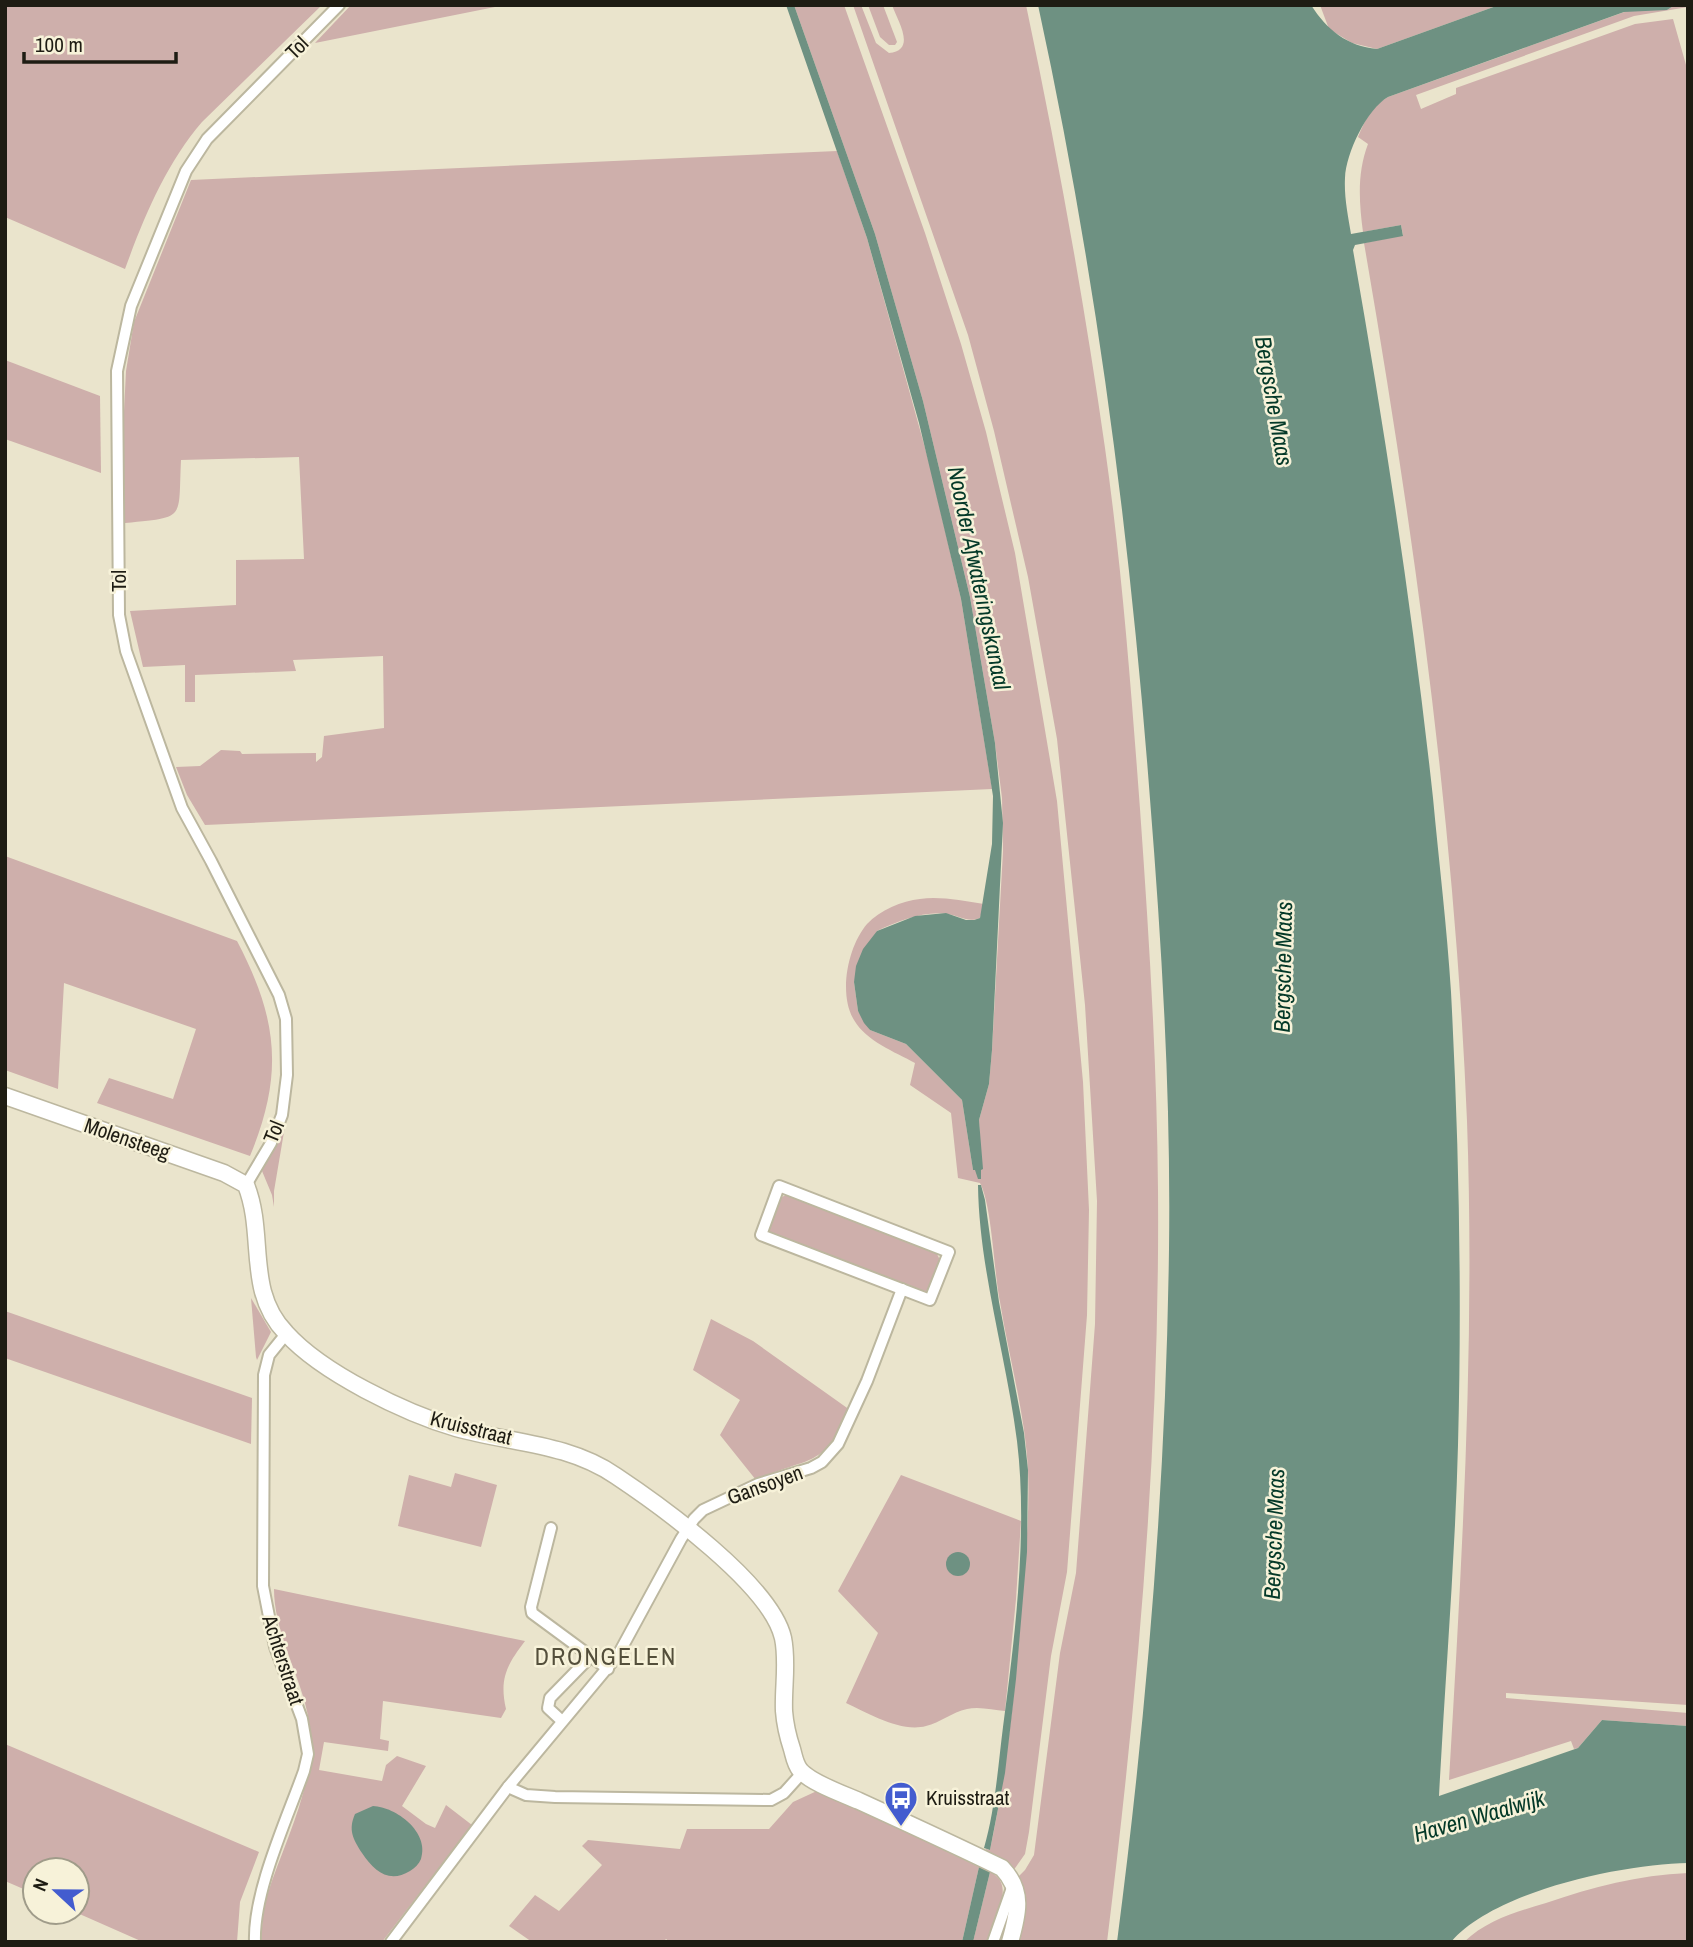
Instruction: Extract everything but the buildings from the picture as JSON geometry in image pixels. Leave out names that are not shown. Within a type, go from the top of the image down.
[{"type":"street","name":"Tol","points":[[246,1185],[271,1143],[282,1115],[287,1075],[286,1019],[279,995],[181,808],[127,651],[119,615],[117,371],[131,306],[186,171],[208,139],[339,5]]},
{"type":"street","name":"Molensteeg","points":[[5,1096],[224,1172],[246,1185]]},
{"type":"street","name":"Kruisstraat","points":[[246,1185],[255,1213],[260,1286],[270,1314],[286,1334],[311,1356],[373,1393],[423,1416],[457,1428],[540,1444],[590,1461],[614,1474],[688,1529],[747,1582],[778,1623],[784,1644],[784,1714],[794,1759],[803,1773]]},
{"type":"street","points":[[779,1186],[948,1252],[930,1300],[902,1289],[761,1235],[779,1186]]},
{"type":"street","name":"Gansoyen","points":[[391,1942],[508,1787],[608,1669],[688,1529],[703,1510],[758,1484],[811,1468],[829,1455],[838,1444],[867,1381],[902,1289]]},
{"type":"street","name":"Achterstraat","points":[[255,1942],[257,1910],[308,1754],[302,1719],[275,1647],[263,1586],[264,1375],[268,1355],[286,1334]]},
{"type":"street","points":[[551,1528],[531,1607],[532,1613],[608,1669]]},
{"type":"street","points":[[562,1721],[548,1708],[550,1698],[590,1657]]},
{"type":"street","points":[[508,1787],[526,1795],[555,1797],[771,1800],[784,1793],[803,1773],[1002,1868],[1014,1883],[1019,1900],[1010,1942]]},
{"type":"street","points":[[993,1942],[1014,1883]]},
{"type":"shaded area","points":[[5,5],[322,5],[202,122],[189,138],[157,192],[125,269],[5,217]]},
{"type":"shaded area","points":[[351,5],[505,5],[315,43]]},
{"type":"shaded area","points":[[794,5],[844,5],[925,233],[986,432],[1015,553],[1057,801],[1083,1082],[1089,1210],[1087,1315],[1067,1572],[1051,1656],[1029,1832],[1025,1854],[1013,1871],[985,1857],[986,1849],[990,1850],[996,1822],[1012,1709],[1026,1547],[1028,1470],[987,1207],[980,1183],[958,1178],[951,1113],[910,1085],[915,1063],[881,1045],[859,1027],[849,1009],[846,984],[850,957],[860,933],[872,919],[885,910],[913,900],[928,898],[984,904],[980,918],[968,919],[939,913],[921,915],[877,931],[854,982],[858,1011],[870,1030],[906,1044],[962,1100],[973,1170],[981,1169],[979,1120],[989,1084],[992,1050],[1003,851],[1002,798],[970,597],[923,401],[875,234]]},
{"type":"shaded area","points":[[853,5],[861,5],[876,43],[889,53],[902,47],[904,41],[892,5],[1026,5],[1079,282],[1111,493],[1126,628],[1149,952],[1157,1142],[1158,1284],[1145,1567],[1107,1942],[1014,1942],[1016,1879],[1034,1855],[1060,1653],[1076,1573],[1095,1324],[1097,1201],[1085,1005],[1057,739],[1028,577],[994,431],[968,335]]},
{"type":"shaded area","points":[[868,5],[883,5],[897,42],[895,45],[889,45],[880,37]]},
{"type":"shaded area","points":[[1320,5],[1499,5],[1377,49],[1352,43],[1329,29]]},
{"type":"shaded area","points":[[1675,5],[1688,7],[1634,16],[1416,95],[1421,109],[1456,94],[1456,88],[1635,24],[1673,19],[1688,72],[1688,1705],[1506,1693],[1506,1698],[1688,1713],[1688,1726],[1602,1720],[1578,1748],[1574,1749],[1571,1741],[1449,1780],[1463,1533],[1468,1368],[1469,1203],[1461,1011],[1453,901],[1430,680],[1400,461],[1364,243],[1403,235],[1401,225],[1363,232],[1360,188],[1368,144],[1358,137],[1370,114],[1388,97],[1630,10],[1667,10]]},
{"type":"shaded area","points":[[837,151],[867,238],[930,466],[961,599],[992,789],[205,825],[187,795],[176,767],[200,766],[221,750],[240,751],[242,754],[316,753],[316,762],[322,757],[324,736],[384,728],[383,656],[293,660],[296,671],[195,675],[195,702],[185,702],[185,665],[143,667],[130,611],[236,605],[236,560],[304,559],[299,457],[181,460],[180,494],[175,512],[159,519],[125,523],[122,452],[126,371],[134,322],[191,180]]},
{"type":"shaded area","points":[[5,360],[100,396],[101,473],[5,439]]},
{"type":"shaded area","points":[[5,856],[237,941],[261,996],[272,1047],[268,1099],[250,1156],[97,1103],[109,1078],[173,1099],[196,1029],[64,983],[58,1089],[5,1070]]},
{"type":"shaded area","points":[[285,1126],[274,1191],[274,1207],[262,1171]]},
{"type":"shaded area","points":[[789,1194],[936,1252],[941,1262],[928,1292],[925,1294],[769,1233],[779,1198]]},
{"type":"shaded area","points":[[251,1298],[271,1332],[257,1360],[256,1357]]},
{"type":"shaded area","points":[[5,1311],[252,1398],[251,1444],[5,1358]]},
{"type":"shaded area","points":[[711,1319],[753,1341],[850,1410],[831,1443],[822,1452],[802,1463],[756,1480],[720,1435],[740,1400],[693,1370]]},
{"type":"shaded area","points":[[455,1473],[497,1485],[481,1547],[398,1526],[409,1475],[451,1487]]},
{"type":"shaded area","points":[[901,1475],[1021,1521],[1005,1711],[967,1709],[931,1725],[906,1727],[885,1721],[846,1703],[878,1633],[838,1591]]},
{"type":"shaded area","points":[[274,1589],[525,1641],[506,1672],[503,1689],[506,1709],[501,1718],[383,1701],[380,1739],[389,1741],[388,1751],[324,1742],[319,1770],[382,1781],[386,1765],[397,1756],[426,1766],[402,1806],[435,1828],[446,1805],[472,1825],[382,1942],[261,1942],[267,1896],[301,1802],[310,1754],[310,1729],[305,1703],[277,1618]]},
{"type":"shaded area","points":[[5,1744],[259,1852],[240,1902],[237,1942],[143,1942],[91,1919],[91,1856],[21,1856],[21,1888],[5,1881]]},
{"type":"shaded area","points":[[819,1790],[979,1867],[962,1942],[670,1942],[666,1939],[663,1942],[532,1942],[509,1926],[535,1895],[559,1911],[602,1865],[582,1846],[588,1840],[680,1849],[687,1829],[769,1829],[793,1802]]},
{"type":"shaded area","points":[[990,1872],[1002,1885],[1001,1904],[987,1942],[973,1942]]},
{"type":"shaded area","points":[[1688,1873],[1688,1942],[1464,1942],[1482,1928],[1502,1918],[1564,1897],[1633,1879]]},
{"type":"water","points":[[786,5],[794,5],[875,234],[923,401],[970,597],[995,743],[1003,823],[992,1050],[989,1084],[979,1120],[983,1169],[981,1179],[978,1179],[973,1170],[962,1100],[906,1044],[870,1030],[858,1011],[854,982],[856,966],[863,949],[877,931],[915,916],[946,913],[966,920],[980,918],[992,844],[993,796],[961,599],[919,423],[867,238]]},
{"type":"water","points":[[1038,5],[1311,5],[1339,35],[1356,44],[1377,49],[1499,5],[1675,5],[1667,10],[1624,12],[1388,97],[1365,121],[1346,168],[1346,199],[1351,234],[1401,225],[1403,236],[1355,245],[1353,250],[1417,660],[1451,992],[1460,1332],[1455,1533],[1439,1796],[1578,1748],[1602,1720],[1688,1726],[1688,1863],[1596,1875],[1528,1895],[1497,1908],[1471,1924],[1451,1942],[1117,1942],[1146,1683],[1164,1423],[1169,1249],[1165,1024],[1142,699],[1121,500],[1077,202]]},
{"type":"water","points":[[978,1185],[981,1185],[985,1200],[999,1302],[1024,1433],[1028,1470],[1027,1552],[1016,1679],[1005,1773],[990,1850],[984,1848],[994,1804],[1012,1657],[1019,1584],[1021,1511],[1017,1441],[983,1248]]},
{"type":"water","points":[[958,1552],[966,1556],[970,1564],[966,1572],[958,1576],[950,1572],[946,1564],[950,1556]]},
{"type":"water","points":[[373,1806],[401,1816],[421,1839],[420,1861],[417,1866],[402,1875],[389,1876],[377,1870],[362,1853],[352,1834],[355,1814]]},
{"type":"water","points":[[979,1867],[990,1872],[973,1942],[962,1942]]},
{"type":"place","name":"Kruisstraat","points":[[901,1828]]},
{"type":"district","name":"DRONGELEN","points":[[606,1657]]},
{"type":"water label","name":"Bergsche Maas","points":[[1274,401]]},
{"type":"water label","name":"Noorder Afwateringskanaal","points":[[979,578]]},
{"type":"water label","name":"Bergsche Maas","points":[[1283,967]]},
{"type":"water label","name":"Bergsche Maas","points":[[1274,1534]]},
{"type":"water label","name":"Haven Waalwijk","points":[[1479,1816]]}]
